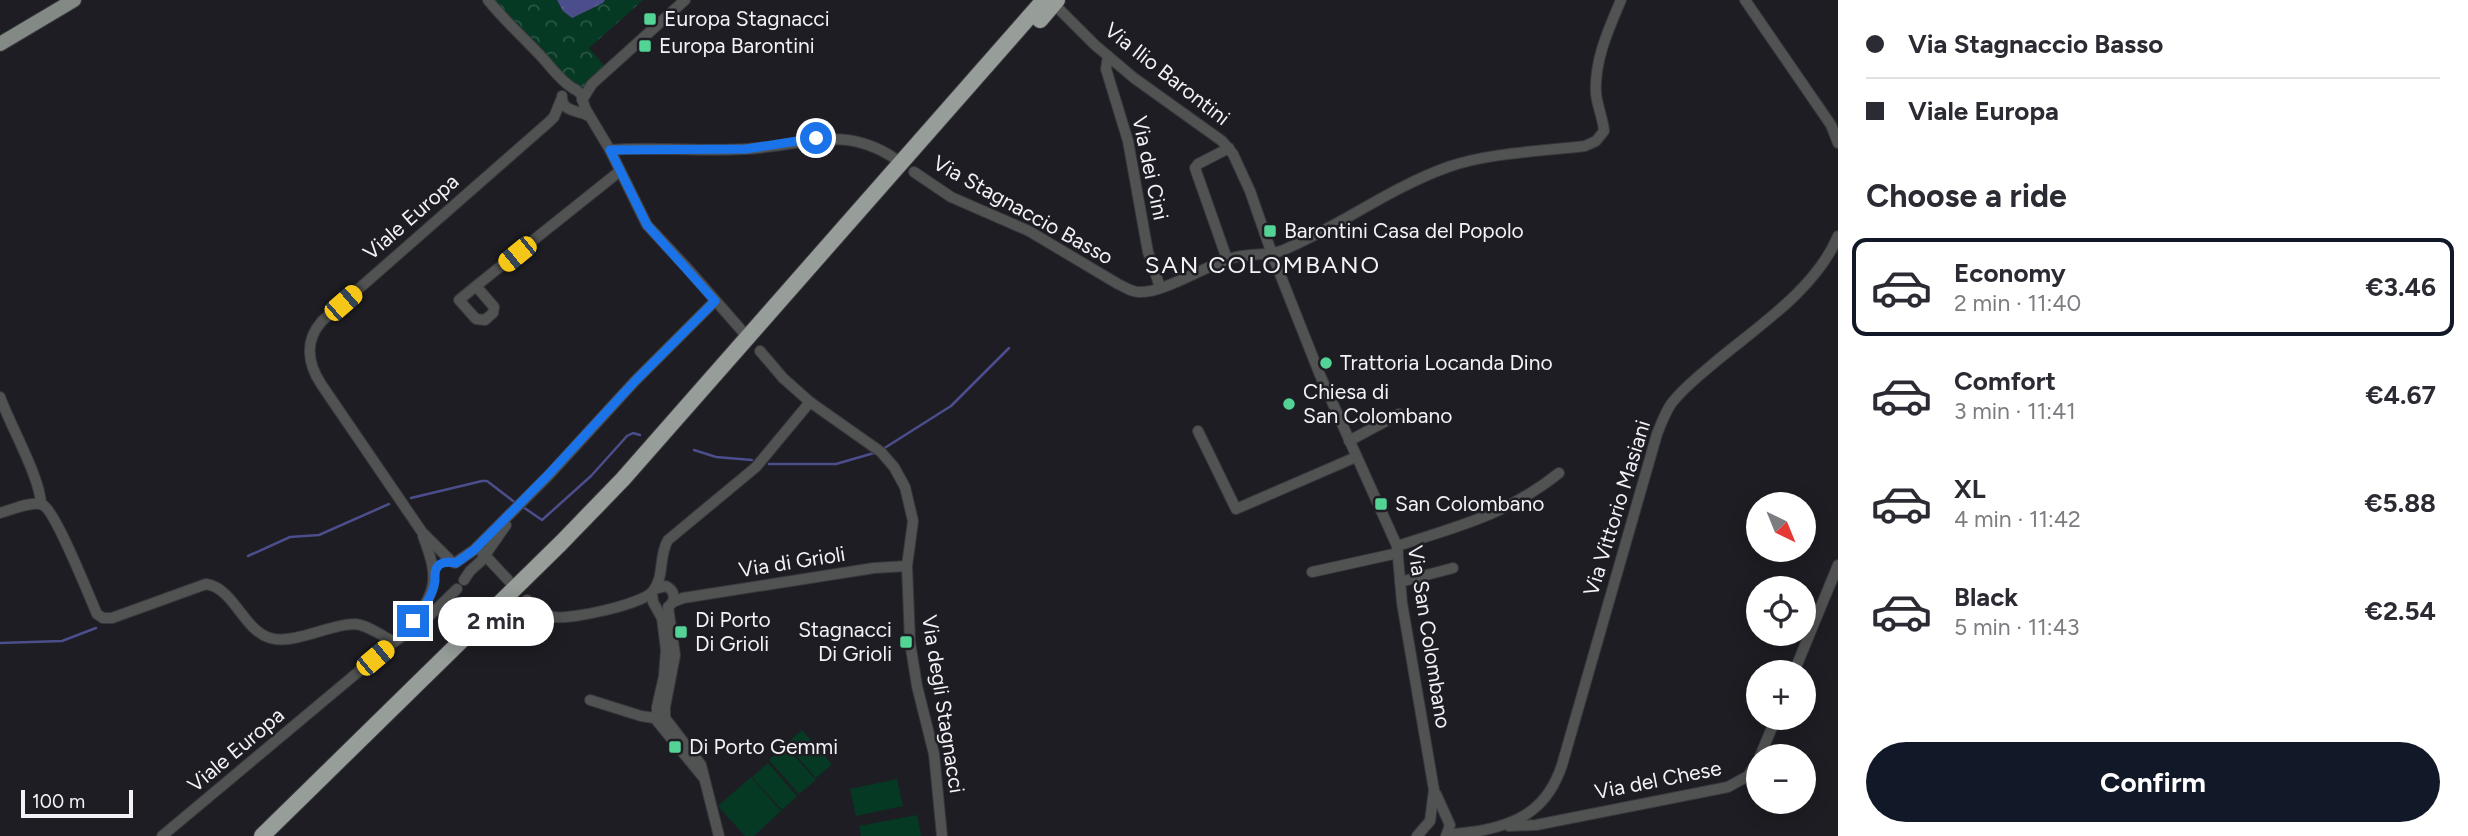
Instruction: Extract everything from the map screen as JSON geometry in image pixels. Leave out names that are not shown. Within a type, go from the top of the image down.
[{"type":"highway","points":[[262,836],[552,553],[623,479],[1044,0]]},
{"type":"highway","points":[[276,836],[596,521],[1058,5]]},
{"type":"main road","points":[[0,44],[74,0]]},
{"type":"street","points":[[488,0],[561,80],[581,94],[589,116],[610,150],[647,225],[743,332]]},
{"type":"street","points":[[572,110],[579,107],[592,84],[685,0]]},
{"type":"street","points":[[1272,254],[1445,167],[1472,160],[1585,146],[1597,141],[1604,131],[1596,90],[1598,72],[1603,47],[1621,0]]},
{"type":"street","points":[[1745,0],[1835,129],[1838,143]]},
{"type":"street","name":"Via Ilio Barontini","points":[[1058,5],[1108,57],[1229,148],[1250,191],[1272,254]]},
{"type":"street","name":"Via dei Cini","points":[[1108,57],[1106,69],[1128,141],[1148,252],[1160,287]]},
{"type":"street","points":[[561,80],[565,107],[589,116]]},
{"type":"street","points":[[562,97],[568,90],[592,84]]},
{"type":"street","name":"Viale Europa","points":[[454,563],[422,532],[314,374],[309,356],[312,336],[322,321],[554,117],[562,97]]},
{"type":"street","name":"Viale Europa","points":[[554,117],[561,117],[572,110]]},
{"type":"street","points":[[610,150],[746,149],[816,138],[835,138],[875,146],[897,160]]},
{"type":"street","points":[[1227,259],[1195,168],[1229,148]]},
{"type":"street","points":[[477,286],[620,171]]},
{"type":"street","name":"Via Stagnaccio Basso","points":[[914,172],[951,197],[1028,231],[1130,290],[1148,291],[1227,259],[1272,254]]},
{"type":"street","name":"Via Vittorio Masiani","points":[[1531,816],[1548,796],[1560,772],[1663,418],[1670,405],[1691,382],[1811,281],[1830,254],[1838,236]]},
{"type":"street","name":"Via San Colombano","points":[[1272,254],[1321,377],[1397,550],[1402,603],[1434,790],[1448,820]]},
{"type":"street","name":"Viale Europa","points":[[162,836],[396,640],[425,620],[461,585],[524,500],[635,381],[715,301]]},
{"type":"street","name":"Via degli Stagnacci","points":[[760,351],[783,378],[810,402],[873,444],[887,458],[907,493],[913,518],[907,566],[914,669],[934,754],[942,836]]},
{"type":"street","points":[[0,397],[33,475],[41,496],[41,504],[53,517],[97,614],[103,618],[111,618],[206,583],[219,589],[254,627],[270,638],[289,638],[355,624],[396,640]]},
{"type":"street","points":[[719,836],[703,777],[662,729],[666,650],[661,557],[668,540],[756,467],[810,402]]},
{"type":"street","points":[[1349,441],[1399,414]]},
{"type":"street","points":[[1198,431],[1236,509],[1356,457]]},
{"type":"street","points":[[1312,572],[1397,550],[1498,513],[1536,492],[1559,473]]},
{"type":"street","points":[[0,513],[41,504]]},
{"type":"street","name":"Viale Europa","points":[[396,640],[420,612],[435,577],[422,532]]},
{"type":"street","points":[[454,563],[463,572],[461,585],[444,591],[435,577],[440,565],[454,563],[474,550],[485,551],[510,582]]},
{"type":"street","points":[[1799,660],[1838,565]]},
{"type":"street","name":"Via di Grioli","points":[[527,600],[544,614],[563,618],[663,598],[711,594],[874,568],[907,566]]},
{"type":"street","points":[[1400,582],[1453,568]]},
{"type":"street","points":[[590,700],[641,716],[661,719]]},
{"type":"street","name":"Via del Chese","points":[[1531,816],[1541,815],[1553,820],[1728,787],[1746,777]]},
{"type":"street","name":"Via San Colombano","points":[[1432,836],[1428,830],[1434,790]]},
{"type":"street","points":[[1417,836],[1429,821],[1438,816],[1448,820],[1460,832]]},
{"type":"street","points":[[1446,836],[1503,825],[1531,816]]},
{"type":"street","points":[[1446,836],[1450,828],[1448,820]]},
{"type":"green space","points":[[488,0],[557,0],[563,11],[603,3],[605,0],[643,0],[589,48],[608,70],[592,84],[575,89]]},
{"type":"green space","points":[[802,730],[832,764],[816,778],[786,744]]},
{"type":"green space","points":[[785,746],[816,780],[799,794],[769,760]]},
{"type":"green space","points":[[768,763],[797,796],[782,810],[752,777]]},
{"type":"green space","points":[[751,777],[781,811],[754,836],[745,836],[718,806]]},
{"type":"green space","points":[[897,779],[903,806],[856,816],[850,789]]},
{"type":"green space","points":[[917,815],[921,836],[861,836],[859,826]]},
{"type":"water","points":[[557,0],[605,0],[572,18],[563,11]]},
{"type":"waterway","points":[[883,449],[951,406],[1009,348]]},
{"type":"waterway","points":[[523,507],[542,520],[591,476],[627,436],[633,433],[640,435]]},
{"type":"waterway","points":[[694,450],[716,457],[752,460]]},
{"type":"waterway","points":[[769,464],[836,464],[874,453]]},
{"type":"waterway","points":[[411,498],[487,481],[517,504]]},
{"type":"waterway","points":[[248,556],[290,537],[319,535],[389,504]]},
{"type":"waterway","points":[[0,643],[62,641],[96,628]]},
{"type":"place","name":"Europa Stagnacci","points":[[650,19]]},
{"type":"place","name":"Europa Barontini","points":[[645,46]]},
{"type":"place","name":"Barontini Casa del Popolo","points":[[1270,231]]},
{"type":"place","name":"Trattoria Locanda Dino","points":[[1326,363]]},
{"type":"place","name":"Chiesa di San Colombano","points":[[1289,404]]},
{"type":"place","name":"San Colombano","points":[[1381,504]]},
{"type":"place","name":"Di Porto Di Grioli","points":[[681,632]]},
{"type":"place","name":"Stagnacci Di Grioli","points":[[906,642]]},
{"type":"place","name":"Di Porto Gemmi","points":[[675,747]]},
{"type":"district","name":"SAN COLOMBANO","points":[[1263,265]]},
{"type":"route","points":[[413,621],[431,592],[435,572],[440,565],[447,562],[456,563],[474,550],[715,301],[647,225],[610,150],[746,149],[816,138]]}]
